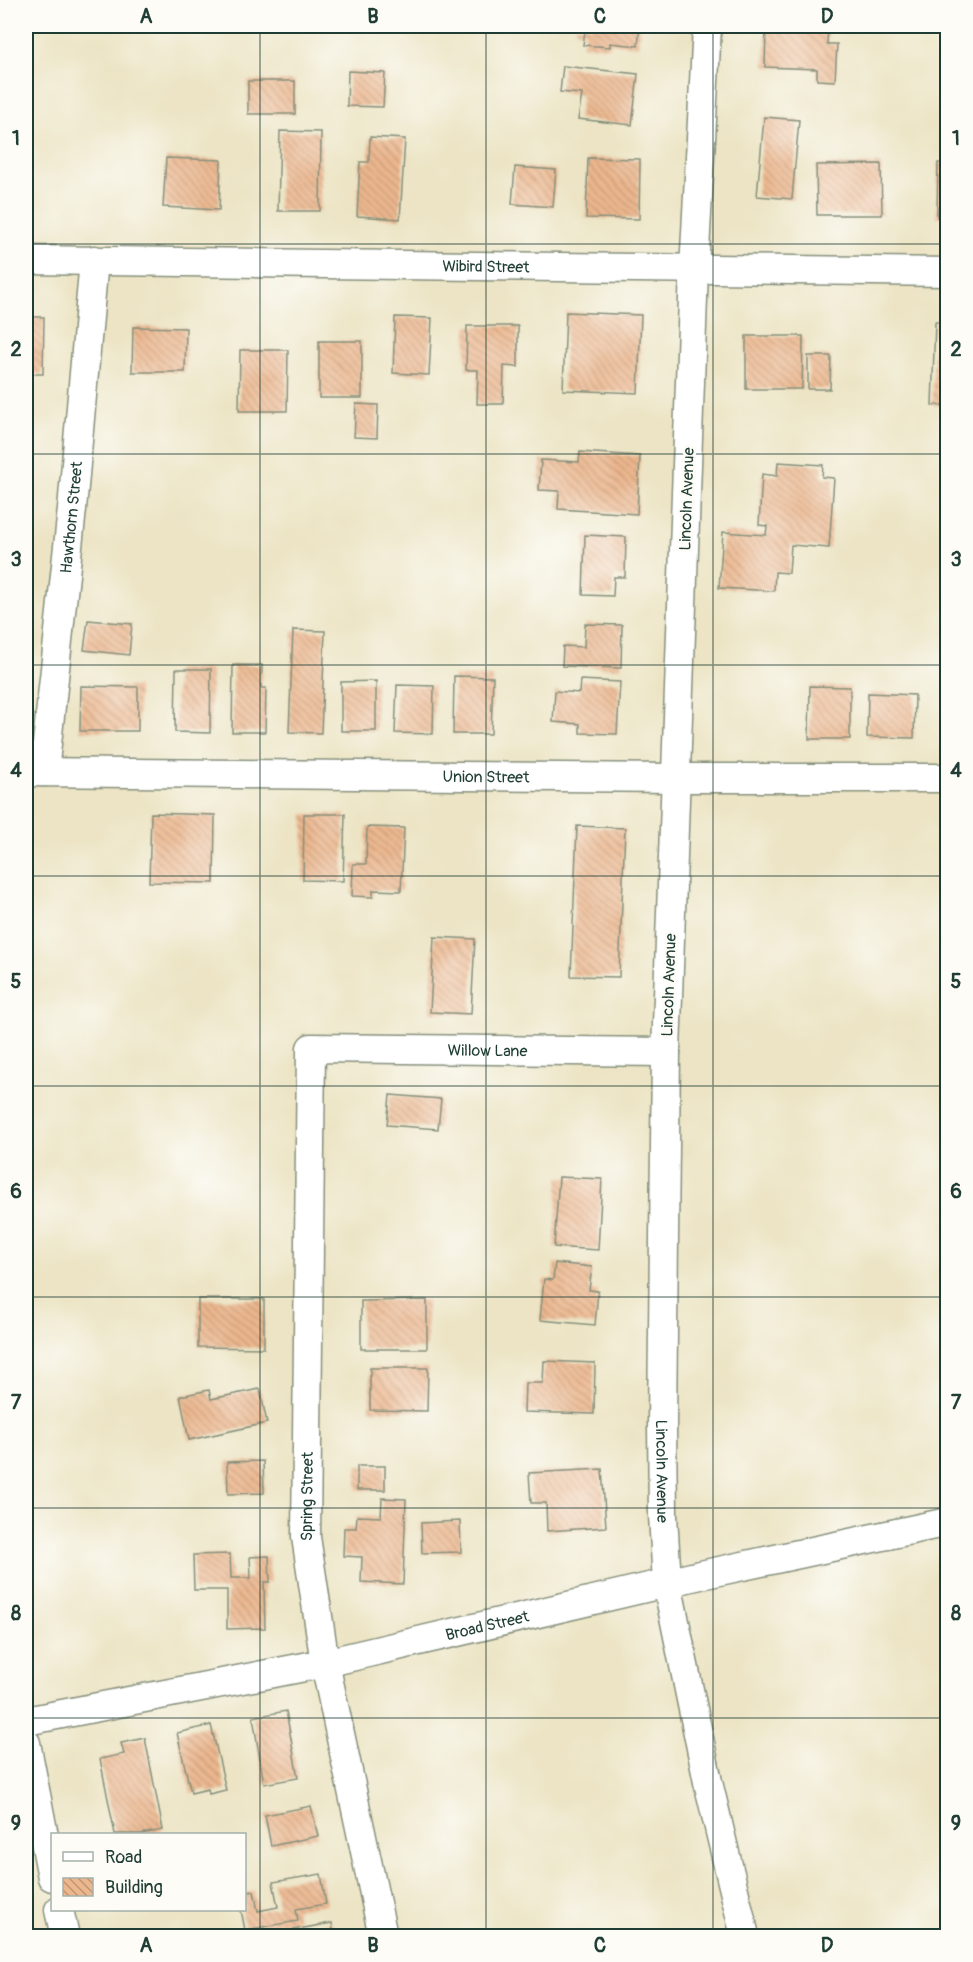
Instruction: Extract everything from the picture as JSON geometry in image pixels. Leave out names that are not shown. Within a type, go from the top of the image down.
[{"type":"street","name":"Lincoln Avenue","points":[[707,26],[694,270],[666,1052],[663,1515],[667,1583],[708,1782],[745,1936]]},
{"type":"street","name":"Wibird Street","points":[[26,260],[948,272]]},
{"type":"street","name":"Hawthorn Street","points":[[35,772],[72,509],[94,260]]},
{"type":"street","name":"Union Street","points":[[35,772],[948,778]]},
{"type":"street","name":"Willow Lane","points":[[311,1048],[666,1052]]},
{"type":"street","name":"Spring Street","points":[[311,1048],[306,1538],[325,1663],[383,1936]]},
{"type":"street","name":"Broad Street","points":[[26,1721],[325,1663],[667,1583],[948,1522]]},
{"type":"street","points":[[26,1743],[51,1871]]},
{"type":"street","points":[[59,1911],[65,1936]]},
{"type":"building","points":[[576,26],[640,26],[638,46],[610,43],[610,47],[583,45],[585,31],[576,30]]},
{"type":"building","points":[[766,26],[828,26],[827,44],[837,44],[835,81],[817,80],[817,69],[765,67]]},
{"type":"building","points":[[563,66],[638,74],[632,125],[578,119],[582,94],[560,92]]},
{"type":"building","points":[[348,71],[385,73],[383,107],[347,106]]},
{"type":"building","points":[[248,81],[295,81],[295,114],[248,114]]},
{"type":"building","points":[[764,117],[799,120],[792,199],[757,196]]},
{"type":"building","points":[[280,131],[321,132],[320,211],[278,211]]},
{"type":"building","points":[[370,137],[405,139],[400,219],[357,216],[360,162],[369,162]]},
{"type":"building","points":[[166,158],[221,160],[219,210],[163,207]]},
{"type":"building","points":[[588,158],[640,159],[639,219],[586,218]]},
{"type":"building","points":[[938,163],[948,163],[948,218],[937,217]]},
{"type":"building","points":[[881,164],[882,215],[817,215],[816,165]]},
{"type":"building","points":[[515,167],[556,170],[553,207],[512,204]]},
{"type":"building","points":[[566,312],[641,315],[638,393],[563,390]]},
{"type":"building","points":[[26,317],[44,317],[43,374],[26,374]]},
{"type":"building","points":[[395,317],[432,318],[429,375],[393,373]]},
{"type":"building","points":[[935,322],[948,322],[948,406],[932,405]]},
{"type":"building","points":[[467,326],[518,326],[518,367],[504,366],[503,404],[477,404],[478,370],[466,370]]},
{"type":"building","points":[[133,327],[186,328],[185,372],[132,372]]},
{"type":"building","points":[[746,336],[803,336],[802,389],[746,389]]},
{"type":"building","points":[[319,341],[362,341],[362,398],[319,398]]},
{"type":"building","points":[[240,350],[288,350],[287,411],[239,411]]},
{"type":"building","points":[[808,356],[831,356],[830,389],[808,389]]},
{"type":"building","points":[[356,404],[378,405],[377,438],[354,437]]},
{"type":"building","points":[[580,452],[640,456],[637,514],[558,509],[559,491],[539,490],[541,460],[579,462]]},
{"type":"building","points":[[778,462],[823,465],[822,477],[834,478],[829,548],[791,545],[789,573],[775,572],[774,591],[719,588],[723,532],[766,535],[767,526],[759,525],[762,474],[777,476]]},
{"type":"building","points":[[585,535],[626,537],[625,577],[614,577],[613,596],[583,595]]},
{"type":"building","points":[[88,620],[132,624],[129,655],[84,650]]},
{"type":"building","points":[[585,624],[622,625],[621,668],[562,666],[563,646],[584,647]]},
{"type":"building","points":[[293,630],[325,631],[321,733],[289,732]]},
{"type":"building","points":[[233,665],[262,665],[261,688],[266,688],[265,732],[232,732]]},
{"type":"building","points":[[176,669],[211,669],[210,733],[175,732]]},
{"type":"building","points":[[454,676],[493,677],[491,734],[453,734]]},
{"type":"building","points":[[580,680],[620,682],[617,734],[580,733],[580,724],[553,722],[555,691],[579,693]]},
{"type":"building","points":[[376,681],[376,731],[341,731],[341,682]]},
{"type":"building","points":[[397,685],[434,686],[433,734],[395,733]]},
{"type":"building","points":[[81,686],[138,687],[138,731],[80,731]]},
{"type":"building","points":[[810,686],[850,687],[850,739],[809,739]]},
{"type":"building","points":[[868,693],[915,695],[914,738],[867,737]]},
{"type":"building","points":[[151,813],[215,815],[214,883],[149,882]]},
{"type":"building","points":[[304,814],[345,814],[343,881],[303,880]]},
{"type":"building","points":[[577,826],[625,828],[619,977],[571,976]]},
{"type":"building","points":[[367,827],[404,828],[401,891],[373,890],[373,897],[352,896],[353,864],[366,864]]},
{"type":"building","points":[[434,937],[475,939],[471,1014],[430,1012]]},
{"type":"building","points":[[390,1095],[441,1099],[438,1129],[387,1125]]},
{"type":"building","points":[[559,1177],[602,1179],[598,1250],[554,1247]]},
{"type":"building","points":[[555,1263],[592,1267],[589,1290],[598,1291],[595,1325],[540,1320],[544,1279],[553,1280]]},
{"type":"building","points":[[198,1299],[264,1299],[264,1348],[198,1347]]},
{"type":"building","points":[[427,1300],[427,1349],[361,1349],[361,1301]]},
{"type":"building","points":[[544,1361],[595,1363],[594,1414],[524,1412],[525,1383],[543,1383]]},
{"type":"building","points":[[370,1368],[428,1368],[427,1411],[370,1410]]},
{"type":"building","points":[[260,1389],[267,1423],[189,1440],[180,1396],[209,1390],[211,1399]]},
{"type":"building","points":[[263,1461],[264,1493],[228,1494],[227,1462]]},
{"type":"building","points":[[357,1466],[385,1466],[385,1490],[357,1490]]},
{"type":"building","points":[[602,1469],[606,1527],[547,1531],[546,1503],[531,1503],[529,1473]]},
{"type":"building","points":[[382,1498],[406,1499],[403,1584],[361,1582],[362,1557],[343,1556],[344,1528],[356,1528],[357,1516],[381,1517]]},
{"type":"building","points":[[460,1521],[461,1552],[422,1553],[421,1523]]},
{"type":"building","points":[[230,1554],[231,1578],[251,1578],[250,1557],[269,1556],[270,1582],[264,1582],[265,1628],[227,1629],[227,1590],[194,1590],[193,1555]]},
{"type":"building","points":[[286,1711],[298,1778],[264,1784],[253,1717]]},
{"type":"building","points":[[211,1725],[226,1790],[209,1794],[208,1789],[191,1793],[177,1733]]},
{"type":"building","points":[[145,1738],[163,1830],[146,1833],[115,1833],[100,1759],[124,1754],[121,1743]]},
{"type":"building","points":[[311,1806],[318,1836],[271,1846],[265,1815]]},
{"type":"building","points":[[321,1874],[326,1904],[296,1909],[298,1921],[245,1930],[241,1911],[246,1911],[246,1893],[254,1891],[258,1911],[278,1907],[273,1882]]},
{"type":"building","points":[[332,1923],[334,1936],[266,1936],[266,1935]]}]
